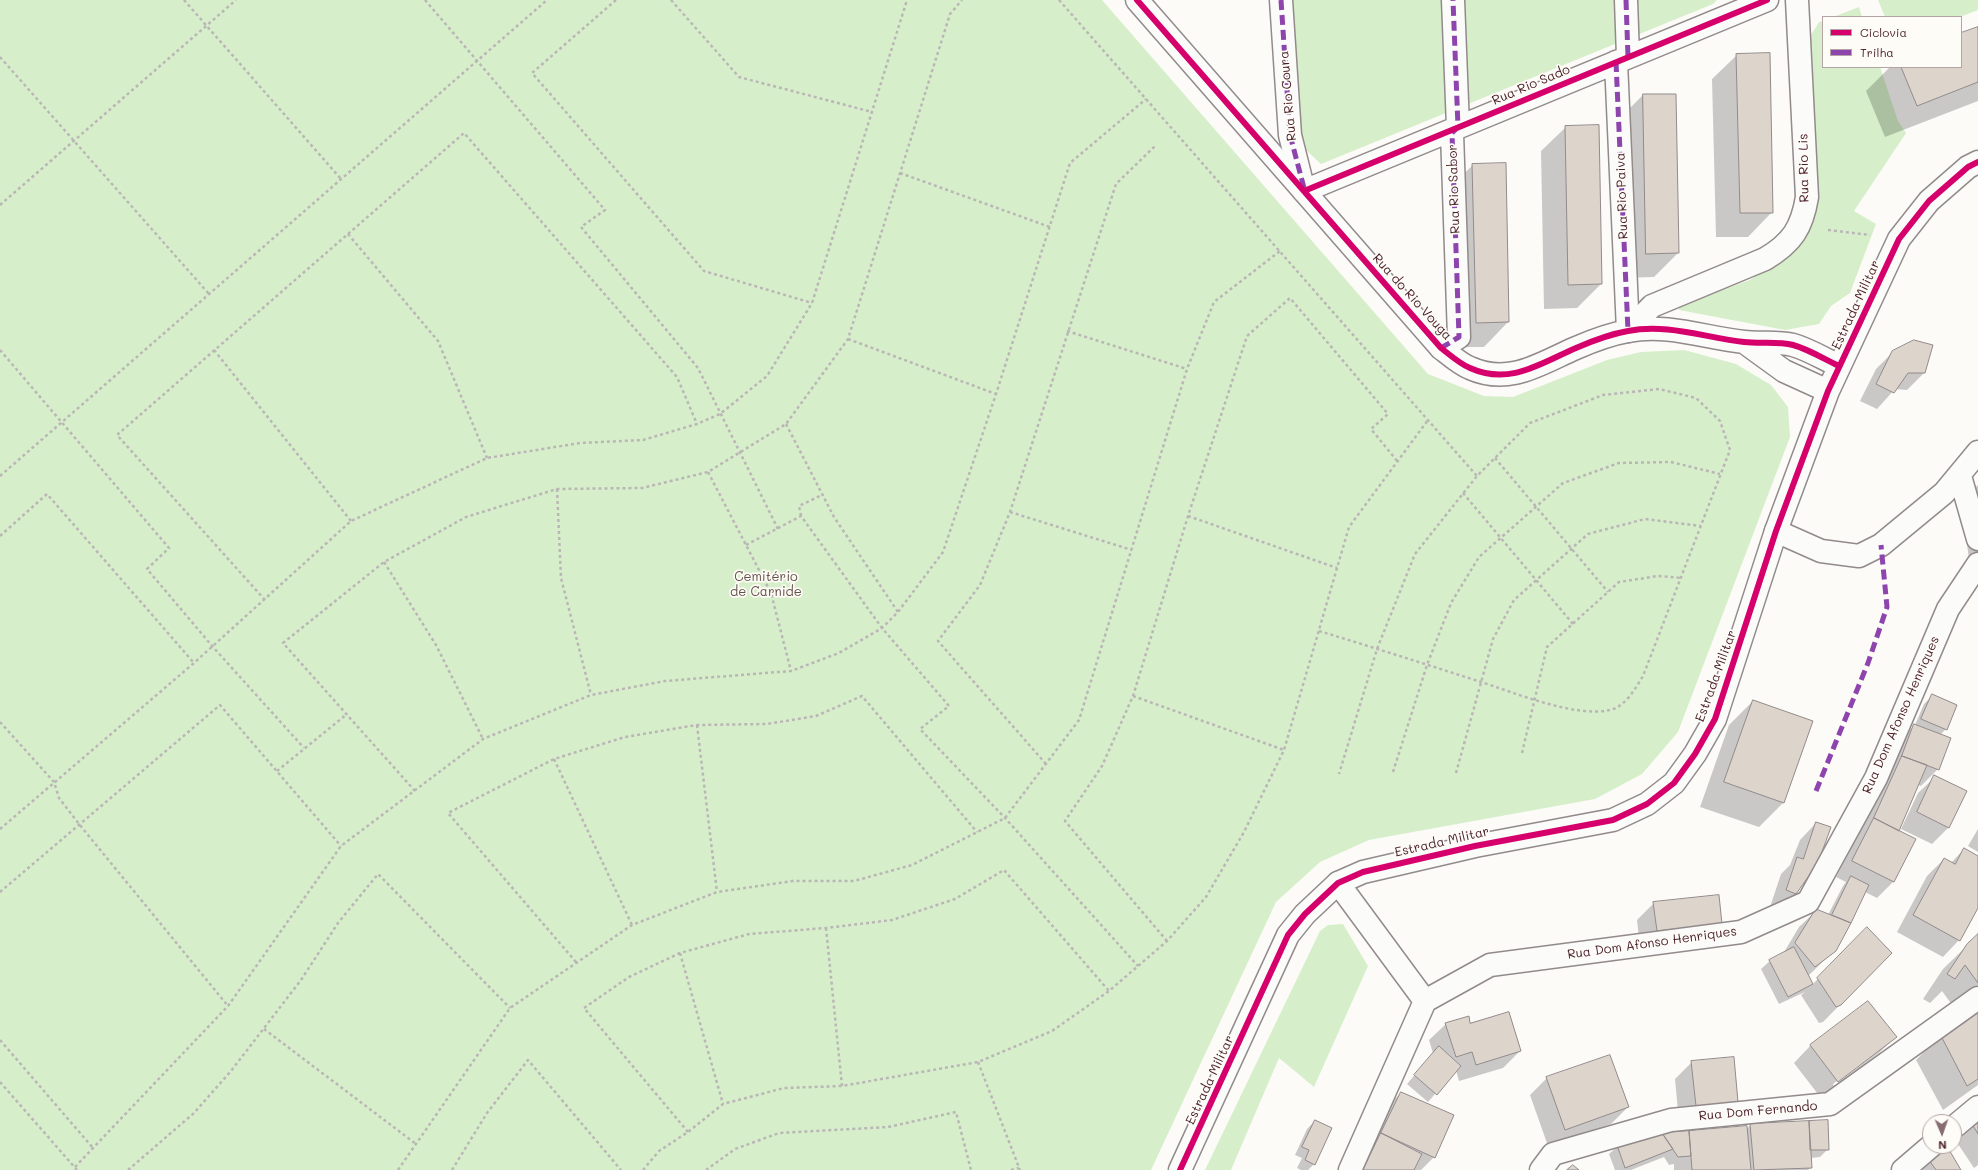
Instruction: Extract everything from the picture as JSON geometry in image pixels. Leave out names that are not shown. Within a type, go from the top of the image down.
[{"type":"street","name":"Rua do Rio Vouga","points":[[1139,0],[1441,348],[1470,368],[1482,373],[1518,374],[1577,348],[1628,331],[1680,331],[1744,342],[1792,344],[1839,366]]},
{"type":"street","name":"Rua Rio Coura","points":[[1281,0],[1290,135],[1304,191]]},
{"type":"street","name":"Rua Rio Sabor","points":[[1441,348],[1459,337],[1452,134],[1458,127],[1453,0]]},
{"type":"street","name":"Rua Rio Paiva","points":[[1626,0],[1622,59],[1628,331]]},
{"type":"street","name":"Rua Rio Sado","points":[[1304,191],[1767,0]]},
{"type":"street","name":"Rua Rio Lis","points":[[1628,331],[1652,306],[1774,254],[1790,241],[1800,226],[1807,197],[1797,0]]},
{"type":"street","name":"Estrada Militar","points":[[1180,1170],[1288,935],[1305,914],[1338,883],[1363,872],[1475,846],[1613,820],[1647,804],[1674,783],[1695,754],[1715,719],[1776,531],[1828,391],[1899,239],[1929,201],[1968,167],[1978,162]]},
{"type":"street","name":"Rua do Rio Vouga","points":[[1744,342],[1784,371],[1828,391]]},
{"type":"street","points":[[1776,531],[1821,551],[1859,556],[1881,545],[1944,493],[1960,476],[1978,452]]},
{"type":"street","points":[[1960,476],[1978,539]]},
{"type":"street","name":"Rua Dom Afonso Henriques","points":[[1425,1001],[1490,965],[1741,932],[1808,902],[1876,778],[1948,609],[1978,564]]},
{"type":"street","points":[[1338,883],[1425,1001],[1350,1170]]},
{"type":"street","name":"Rua Dom Fernando","points":[[1541,1170],[1553,1154],[1671,1120],[1830,1104],[1978,998]]},
{"type":"street","points":[[1962,1120],[1978,1107]]},
{"type":"street","points":[[1903,1170],[1922,1154]]},
{"type":"path","points":[[184,0],[341,179]]},
{"type":"path","points":[[0,205],[236,0]]},
{"type":"path","points":[[425,0],[605,210],[581,227],[698,368],[778,529]]},
{"type":"path","points":[[0,476],[547,0]]},
{"type":"path","points":[[616,0],[532,73],[704,270],[812,303]]},
{"type":"path","points":[[671,0],[739,77],[872,112]]},
{"type":"path","points":[[0,829],[213,647],[351,521],[486,458],[580,442],[643,440],[697,424],[720,414],[766,376],[812,303],[907,0]]},
{"type":"path","points":[[415,791],[283,643],[384,562],[466,517],[557,489],[642,488],[708,472],[786,424],[848,339],[950,14],[962,0]]},
{"type":"path","points":[[1059,0],[1477,476]]},
{"type":"path","points":[[0,57],[208,294]]},
{"type":"path","points":[[75,1167],[228,1006],[341,846],[483,739],[591,695],[665,681],[791,671],[839,653],[882,628],[898,612],[943,552],[996,394],[1070,162],[1146,99]]},
{"type":"path","points":[[264,600],[117,435],[464,133],[677,377],[697,424]]},
{"type":"path","points":[[1046,764],[938,641],[980,585],[1010,512],[1067,331],[1116,184],[1155,146]]},
{"type":"path","points":[[900,173],[1050,227]]},
{"type":"path","points":[[1800,226],[1899,239]]},
{"type":"path","points":[[348,234],[438,341],[486,458]]},
{"type":"path","points":[[398,1170],[510,1008],[632,925],[717,892],[793,881],[854,881],[912,865],[1005,818],[1079,720],[1187,369],[1214,302],[1280,251]]},
{"type":"path","points":[[1167,941],[1065,821],[1102,766],[1133,696],[1188,516],[1247,336],[1290,298],[1388,414],[1371,429],[1398,462]]},
{"type":"path","points":[[1067,331],[1187,369]]},
{"type":"path","points":[[848,339],[996,394]]},
{"type":"path","points":[[0,350],[169,548],[147,569],[213,647],[304,748]]},
{"type":"path","points":[[214,350],[351,521]]},
{"type":"path","points":[[1319,631],[1376,649],[1428,665],[1535,699],[1562,707],[1590,711],[1611,709],[1631,696],[1643,676],[1730,450],[1720,421],[1696,398],[1659,389],[1603,395],[1530,423],[1477,476],[1415,554],[1376,649],[1338,774]]},
{"type":"path","points":[[643,1170],[659,1151],[688,1132],[723,1104],[784,1088],[842,1086],[978,1062],[1052,1031],[1109,991],[1167,941],[1206,897],[1244,832],[1284,750],[1349,526],[1428,420]]},
{"type":"path","points":[[786,424],[834,518],[898,612]]},
{"type":"path","points":[[1495,458],[1608,592]]},
{"type":"path","points":[[1393,772],[1428,665],[1451,602],[1479,557],[1563,483],[1619,463],[1671,462],[1720,474]]},
{"type":"path","points":[[708,472],[771,593],[791,671]]},
{"type":"path","points":[[557,489],[562,578],[591,695]]},
{"type":"path","points":[[1463,493],[1572,624]]},
{"type":"path","points":[[0,536],[47,494],[194,663]]},
{"type":"path","points":[[822,495],[800,506],[801,516],[882,628],[949,706],[920,729],[1005,818],[1138,966]]},
{"type":"path","points":[[1010,512],[1132,550]]},
{"type":"path","points":[[746,545],[801,516]]},
{"type":"path","points":[[1188,516],[1337,568]]},
{"type":"path","points":[[1456,773],[1494,639],[1514,600],[1588,534],[1645,519],[1701,526]]},
{"type":"path","points":[[384,562],[436,645],[483,739]]},
{"type":"path","points":[[1522,753],[1547,647],[1618,582],[1658,576],[1681,578]]},
{"type":"path","points":[[576,962],[448,813],[554,759],[625,737],[697,725],[767,724],[816,716],[862,696],[977,832]]},
{"type":"path","points":[[1133,696],[1284,750]]},
{"type":"path","points":[[0,892],[220,705],[341,846]]},
{"type":"path","points":[[277,771],[347,714]]},
{"type":"path","points":[[0,722],[54,782],[59,798],[79,824],[228,1006]]},
{"type":"path","points":[[697,725],[717,892]]},
{"type":"path","points":[[554,759],[632,925]]},
{"type":"path","points":[[688,1132],[584,1008],[629,977],[680,953],[749,934],[826,928],[892,920],[955,899],[1004,870],[1109,991]]},
{"type":"path","points":[[128,1170],[194,1113],[231,1071],[301,980],[338,923],[378,874],[510,1008]]},
{"type":"path","points":[[826,928],[842,1086]]},
{"type":"path","points":[[680,953],[723,1104]]},
{"type":"path","points":[[264,1029],[416,1144]]},
{"type":"path","points":[[0,1040],[93,1148]]},
{"type":"path","points":[[452,1170],[487,1113],[528,1060],[621,1170]]},
{"type":"path","points":[[978,1062],[1019,1169],[1011,1170]]},
{"type":"path","points":[[0,1082],[77,1170]]},
{"type":"path","points":[[706,1170],[735,1149],[779,1133],[888,1127],[956,1112],[971,1170]]},
{"type":"green space","name":"Cemitério de Carnide","points":[[0,0],[1102,0],[1428,374],[1484,396],[1513,397],[1607,360],[1641,352],[1684,350],[1736,364],[1771,385],[1788,407],[1790,437],[1678,732],[1642,774],[1595,799],[1369,840],[1320,862],[1276,902],[1151,1170],[0,1170]]},
{"type":"green space","points":[[1281,0],[1717,0],[1713,4],[1321,164],[1290,135]]},
{"type":"green space","points":[[1878,0],[1978,0],[1978,10],[1962,16],[1885,16]]},
{"type":"green space","points":[[1859,7],[1862,16],[1836,16]]},
{"type":"green space","points":[[1822,21],[1822,68],[1880,68],[1898,121],[1906,133],[1854,211],[1876,224],[1850,293],[1831,306],[1819,324],[1785,330],[1679,310],[1679,305],[1750,280],[1797,248],[1818,196],[1808,40],[1819,22]]},
{"type":"green space","points":[[1343,924],[1368,966],[1314,1087],[1279,1058],[1231,1170],[1205,1170],[1320,931],[1328,925]]},
{"type":"building","points":[[1978,27],[1978,82],[1917,106],[1901,68],[1962,68],[1962,33]]},
{"type":"building","points":[[1770,53],[1773,213],[1740,213],[1736,54]]},
{"type":"building","points":[[1643,94],[1676,94],[1679,253],[1646,254]]},
{"type":"building","points":[[1599,125],[1602,284],[1568,285],[1565,126]]},
{"type":"building","points":[[1506,163],[1509,322],[1476,323],[1472,164]]},
{"type":"building","points":[[1914,340],[1933,345],[1925,373],[1908,373],[1894,393],[1876,384],[1892,351]]},
{"type":"building","points":[[1932,694],[1957,705],[1947,730],[1921,719]]},
{"type":"building","points":[[1753,700],[1813,721],[1784,803],[1724,782]]},
{"type":"building","points":[[1914,724],[1951,738],[1939,770],[1902,756]]},
{"type":"building","points":[[1902,756],[1927,765],[1899,831],[1874,818]]},
{"type":"building","points":[[1934,775],[1967,791],[1949,828],[1917,812]]},
{"type":"building","points":[[1874,818],[1916,839],[1894,882],[1852,861]]},
{"type":"building","points":[[1816,822],[1831,827],[1818,863],[1796,894],[1786,890],[1797,857],[1803,859]]},
{"type":"building","points":[[1964,848],[1978,856],[1978,908],[1960,941],[1913,915],[1944,858],[1955,864]]},
{"type":"building","points":[[1851,876],[1869,885],[1851,923],[1832,915]]},
{"type":"building","points":[[1719,895],[1722,924],[1657,931],[1653,902]]},
{"type":"building","points":[[1816,909],[1851,923],[1836,951],[1815,967],[1795,943]]},
{"type":"building","points":[[1867,927],[1892,953],[1841,1005],[1836,1007],[1817,978]]},
{"type":"building","points":[[1978,934],[1978,983],[1965,965],[1955,979],[1947,974],[1967,944]]},
{"type":"building","points":[[1794,947],[1813,984],[1788,997],[1769,960]]},
{"type":"building","points":[[1868,1001],[1897,1037],[1838,1082],[1810,1045]]},
{"type":"building","points":[[1978,1007],[1978,1079],[1967,1086],[1940,1034]]},
{"type":"building","points":[[1509,1012],[1521,1051],[1476,1065],[1472,1052],[1456,1057],[1445,1023],[1469,1016],[1470,1023]]},
{"type":"building","points":[[1439,1046],[1461,1066],[1437,1095],[1414,1075]]},
{"type":"building","points":[[1610,1055],[1629,1107],[1565,1130],[1546,1077]]},
{"type":"building","points":[[1734,1057],[1738,1102],[1696,1106],[1691,1061]]},
{"type":"building","points":[[1401,1092],[1454,1115],[1435,1158],[1381,1133]]},
{"type":"building","points":[[1978,1118],[1978,1134],[1972,1124]]},
{"type":"building","points":[[1315,1120],[1332,1128],[1315,1165],[1305,1160],[1309,1150],[1302,1147]]},
{"type":"building","points":[[1828,1120],[1829,1150],[1810,1150],[1809,1121]]},
{"type":"building","points":[[1809,1121],[1812,1168],[1754,1170],[1750,1124]]},
{"type":"building","points":[[1747,1126],[1751,1170],[1692,1170],[1689,1131]]},
{"type":"building","points":[[1689,1131],[1691,1156],[1678,1157],[1662,1133]]},
{"type":"building","points":[[1381,1133],[1422,1154],[1414,1170],[1363,1170]]},
{"type":"building","points":[[1662,1133],[1673,1149],[1625,1168],[1617,1145]]},
{"type":"building","points":[[1938,1154],[1952,1154],[1961,1170],[1936,1170],[1929,1160]]},
{"type":"building","points":[[1573,1165],[1579,1170],[1567,1170]]},
{"type":"marked path","points":[[1281,0],[1290,135],[1304,188]]},
{"type":"marked path","points":[[1441,348],[1459,337],[1452,133],[1458,127],[1453,0]]},
{"type":"marked path","points":[[1626,0],[1628,57]]},
{"type":"marked path","points":[[1616,62],[1628,331]]},
{"type":"marked path","points":[[1816,791],[1868,663],[1887,607],[1881,545]]},
{"type":"cycle path","points":[[1137,0],[1441,348],[1466,366],[1485,373],[1499,375],[1512,374],[1538,366],[1595,340],[1628,331],[1643,329],[1672,330],[1744,342],[1793,345],[1839,366]]},
{"type":"cycle path","points":[[1304,191],[1767,0]]},
{"type":"cycle path","points":[[1180,1170],[1288,935],[1305,914],[1338,883],[1363,872],[1475,846],[1613,820],[1647,804],[1674,783],[1695,754],[1715,719],[1776,531],[1828,391],[1899,239],[1929,201],[1968,167],[1978,162]]}]
